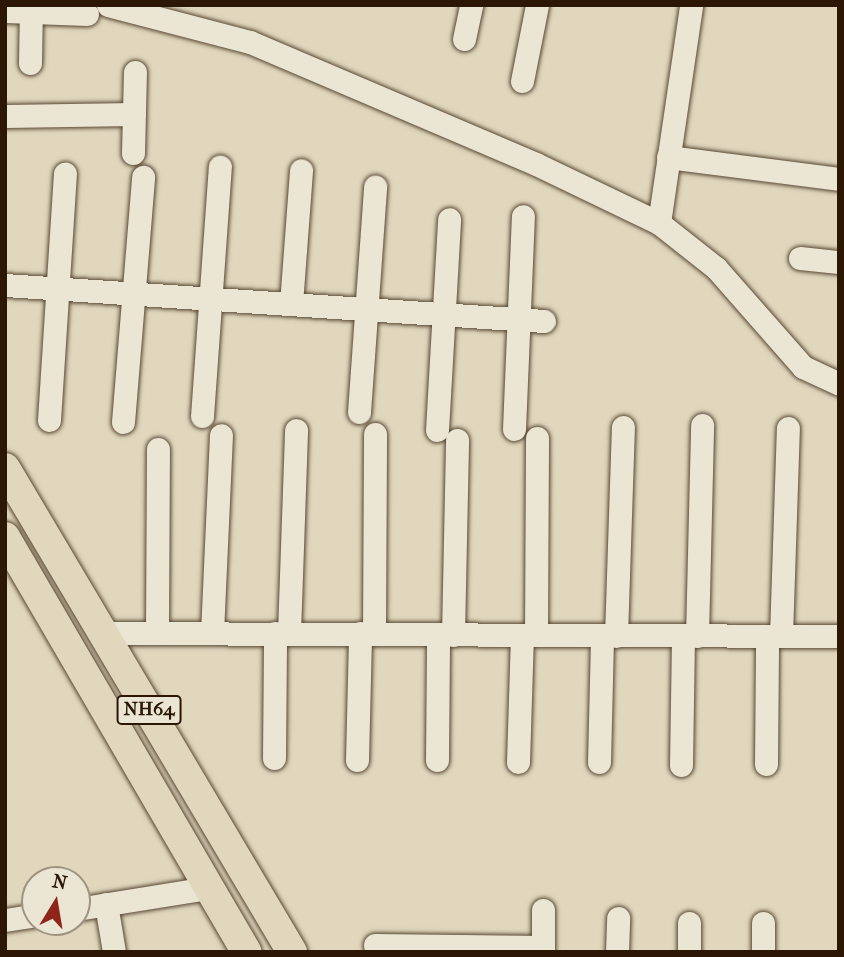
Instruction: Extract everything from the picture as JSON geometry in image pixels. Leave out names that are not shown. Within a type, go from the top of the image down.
[{"type":"main road","name":"NH64","points":[[5,468],[292,952]]},
{"type":"main road","name":"NH64","points":[[5,537],[247,952]]},
{"type":"street","points":[[108,5],[250,42],[536,164],[659,223],[716,268],[803,367],[832,383]]},
{"type":"street","points":[[464,39],[471,5]]},
{"type":"street","points":[[522,81],[537,5]]},
{"type":"street","points":[[659,223],[691,5]]},
{"type":"street","points":[[5,11],[31,9],[87,14]]},
{"type":"street","points":[[30,63],[31,9]]},
{"type":"street","points":[[133,153],[135,72]]},
{"type":"street","points":[[5,117],[134,114]]},
{"type":"street","points":[[668,160],[839,179]]},
{"type":"street","points":[[202,416],[213,299],[220,167]]},
{"type":"street","points":[[291,304],[301,170]]},
{"type":"street","points":[[50,420],[65,174]]},
{"type":"street","points":[[123,422],[143,177]]},
{"type":"street","points":[[359,412],[375,187]]},
{"type":"street","points":[[514,429],[523,216]]},
{"type":"street","points":[[436,760],[445,635],[447,435],[443,314],[449,219]]},
{"type":"street","points":[[800,257],[839,262]]},
{"type":"street","points":[[5,285],[544,320]]},
{"type":"street","points":[[681,765],[702,425]]},
{"type":"street","points":[[599,762],[623,426]]},
{"type":"street","points":[[766,764],[788,428]]},
{"type":"street","points":[[274,758],[296,430]]},
{"type":"street","points":[[357,760],[367,633],[375,434]]},
{"type":"street","points":[[212,633],[222,435]]},
{"type":"street","points":[[518,762],[529,635],[537,438]]},
{"type":"street","points":[[157,633],[158,449]]},
{"type":"street","points":[[103,633],[839,636]]},
{"type":"street","points":[[91,907],[208,888]]},
{"type":"street","points":[[106,904],[114,952]]},
{"type":"street","points":[[375,945],[543,950],[543,910]]},
{"type":"street","points":[[617,952],[618,918]]},
{"type":"street","points":[[689,923],[689,952]]},
{"type":"street","points":[[763,923],[763,952]]}]
